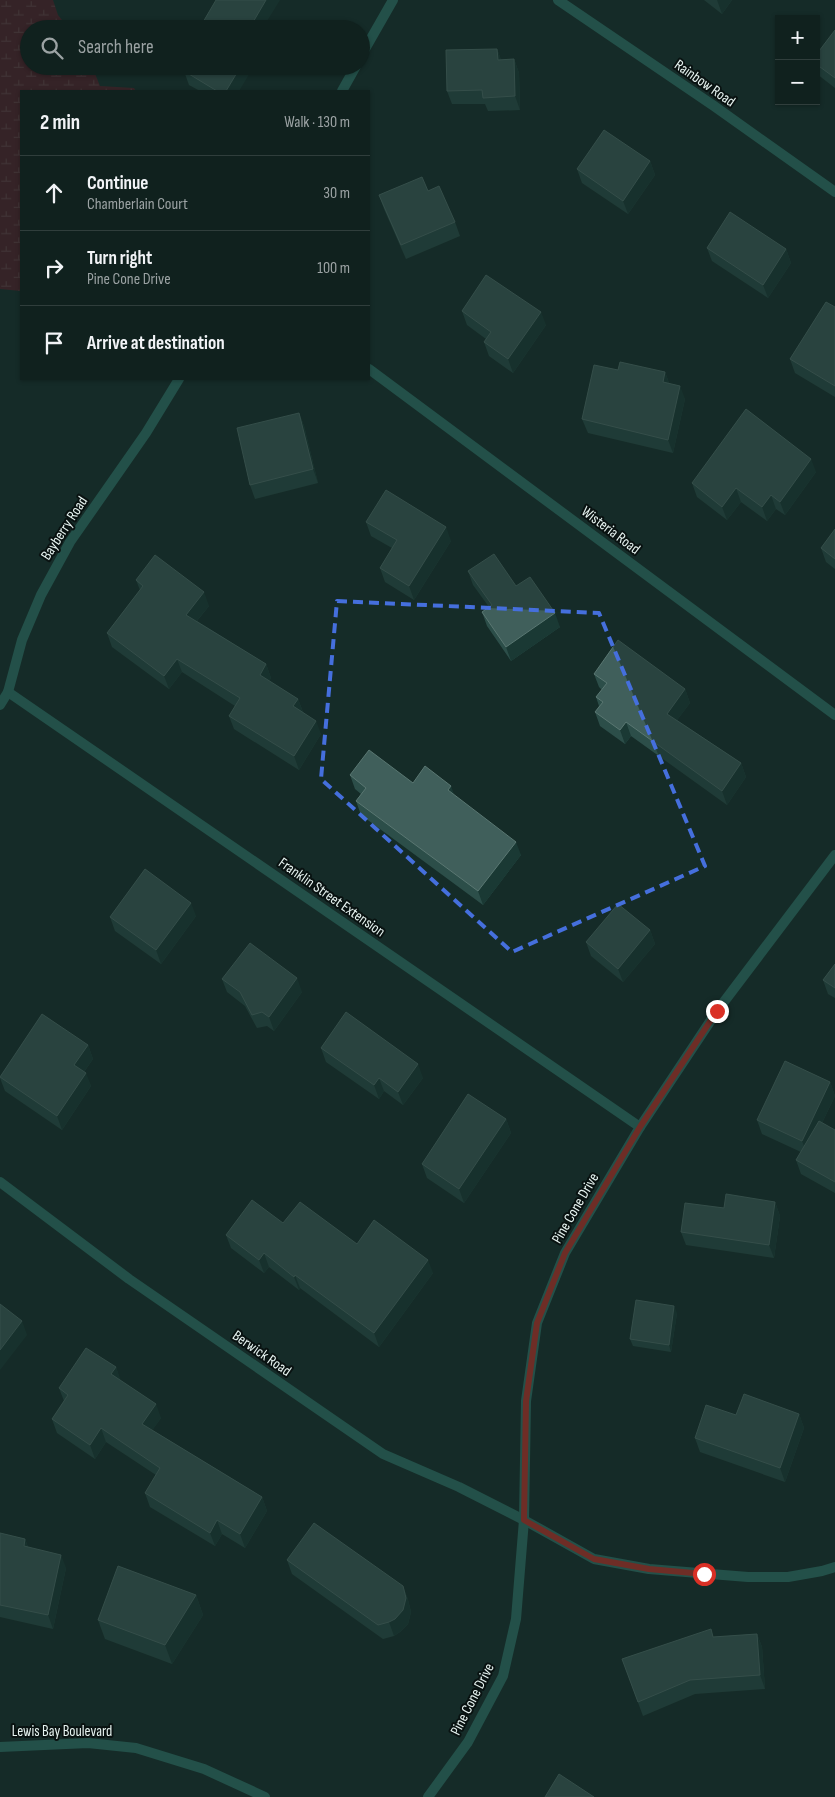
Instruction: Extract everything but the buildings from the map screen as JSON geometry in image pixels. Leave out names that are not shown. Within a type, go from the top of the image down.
[{"type":"street","points":[[370,40],[393,0]]},
{"type":"street","name":"Rainbow Road","points":[[558,0],[714,106],[835,192]]},
{"type":"street","points":[[343,90],[351,75]]},
{"type":"street","name":"Wisteria Road","points":[[370,370],[835,715]]},
{"type":"street","name":"Bayberry Road","points":[[0,705],[8,692],[22,640],[41,594],[70,542],[146,433],[177,380]]},
{"type":"street","name":"Franklin Street Extension","points":[[8,692],[640,1127]]},
{"type":"street","name":"Pine Cone Drive","points":[[428,1797],[468,1742],[503,1676],[516,1618],[524,1520],[526,1401],[537,1323],[565,1253],[640,1127],[717,1011],[835,855]]},
{"type":"street","name":"Berwick Road","points":[[0,1182],[129,1279],[383,1454],[458,1487],[524,1520],[594,1559],[649,1569],[704,1574],[788,1577],[822,1572],[835,1567]]},
{"type":"street","name":"Lewis Bay Boulevard","points":[[0,1747],[88,1743],[136,1748],[204,1768],[265,1797]]},
{"type":"highlighted area","points":[[337,601],[599,613],[705,866],[512,952],[321,779]]},
{"type":"green space","points":[[0,0],[53,0],[58,15],[62,20],[20,20],[20,75],[96,75],[100,86],[134,88],[135,90],[20,90],[20,291],[0,289]]},
{"type":"route","points":[[704,1574],[649,1569],[594,1559],[524,1520],[526,1401],[537,1323],[565,1253],[640,1127],[717,1011]]}]
